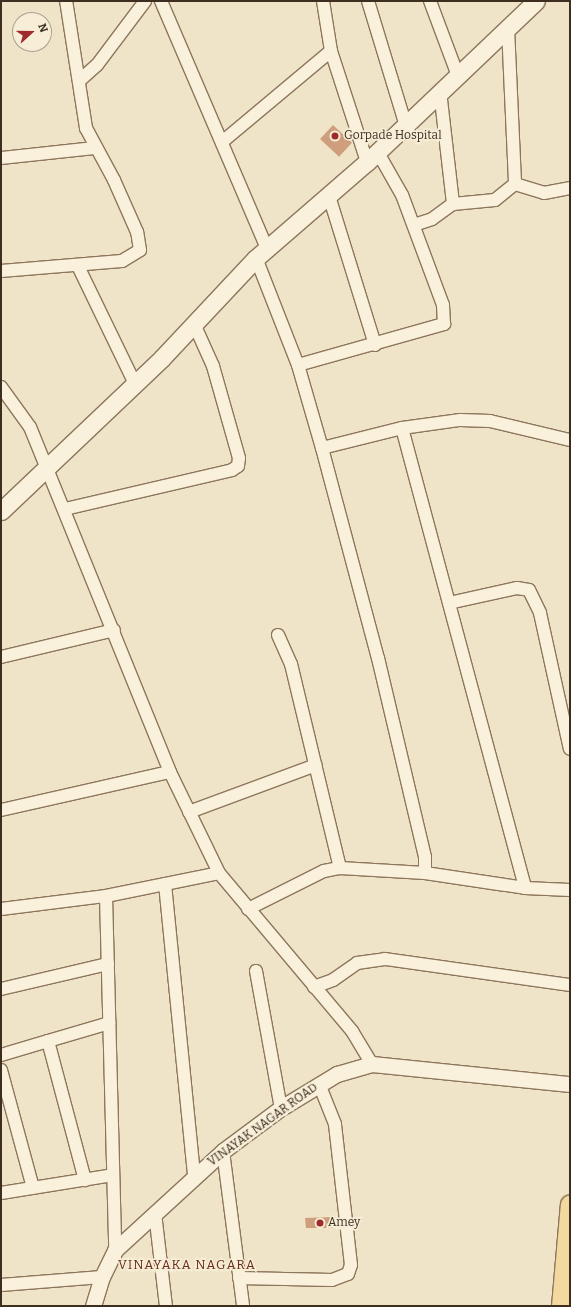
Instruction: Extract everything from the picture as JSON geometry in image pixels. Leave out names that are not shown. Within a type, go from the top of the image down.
[{"type":"main road","points":[[3,508],[135,384],[262,253],[329,196],[405,123],[458,76],[534,2]]},
{"type":"main road","points":[[561,1306],[570,1204]]},
{"type":"street","points":[[1,271],[78,266],[122,261],[140,250],[131,219],[96,148],[83,114],[66,1]]},
{"type":"street","points":[[79,81],[97,65],[145,1]]},
{"type":"street","points":[[161,1],[222,142],[262,253],[298,365],[322,448],[378,658],[425,857],[424,873]]},
{"type":"street","points":[[298,365],[375,345],[444,324],[443,305],[396,180],[372,156],[331,51],[323,1]]},
{"type":"street","points":[[368,1],[405,123]]},
{"type":"street","points":[[430,1],[458,76]]},
{"type":"street","points":[[508,28],[515,184]]},
{"type":"street","points":[[222,142],[331,51]]},
{"type":"street","points":[[440,91],[453,204]]},
{"type":"street","points":[[1,158],[96,148]]},
{"type":"street","points":[[515,184],[544,193],[570,188]]},
{"type":"street","points":[[414,225],[432,219],[453,204],[495,200],[515,184]]},
{"type":"street","points":[[329,196],[375,345]]},
{"type":"street","points":[[78,266],[135,384]]},
{"type":"street","points":[[65,508],[232,470],[238,466],[239,458],[213,366],[194,324]]},
{"type":"street","points":[[1,387],[5,400],[30,427],[65,508],[170,772],[219,873],[314,987],[352,1030],[372,1064]]},
{"type":"street","points":[[322,448],[402,428],[460,420],[490,421],[570,440]]},
{"type":"street","points":[[402,428],[525,888]]},
{"type":"street","points":[[449,603],[517,588],[532,595],[540,612],[570,749]]},
{"type":"street","points":[[1,657],[114,630]]},
{"type":"street","points":[[278,635],[291,664],[340,868]]},
{"type":"street","points":[[189,812],[316,765]]},
{"type":"street","points":[[1,810],[170,772]]},
{"type":"street","points":[[248,909],[324,871],[340,868],[424,873],[525,888],[570,890]]},
{"type":"street","points":[[1,909],[106,896],[219,873]]},
{"type":"street","points":[[165,884],[194,1177]]},
{"type":"street","points":[[106,896],[115,1250]]},
{"type":"street","points":[[314,987],[333,980],[357,963],[385,959],[570,985]]},
{"type":"street","points":[[1,989],[108,964]]},
{"type":"street","points":[[256,971],[281,1108]]},
{"type":"street","points":[[1,1055],[109,1023]]},
{"type":"street","points":[[48,1041],[85,1180]]},
{"type":"street","name":"VINAYAK NAGAR ROAD","points":[[93,1306],[102,1277],[115,1250],[223,1151],[281,1108],[319,1084],[372,1064],[570,1084]]},
{"type":"street","points":[[1,1070],[33,1188]]},
{"type":"street","points":[[239,1278],[332,1280],[348,1274],[351,1265],[335,1124],[319,1084]]},
{"type":"street","points":[[223,1151],[243,1306]]},
{"type":"street","points":[[1,1193],[113,1175]]},
{"type":"street","points":[[155,1213],[166,1306]]},
{"type":"street","points":[[1,1285],[102,1277]]},
{"type":"building","points":[[333,125],[352,143],[339,157],[320,139]]},
{"type":"building","name":"Amey","points":[[334,1217],[333,1228],[306,1228],[305,1218]]},
{"type":"place","name":"Gorpade Hospital","points":[[335,136]]},
{"type":"place","name":"Amey","points":[[320,1223]]},
{"type":"district","name":"VINAYAKA NAGARA","points":[[187,1265]]}]
